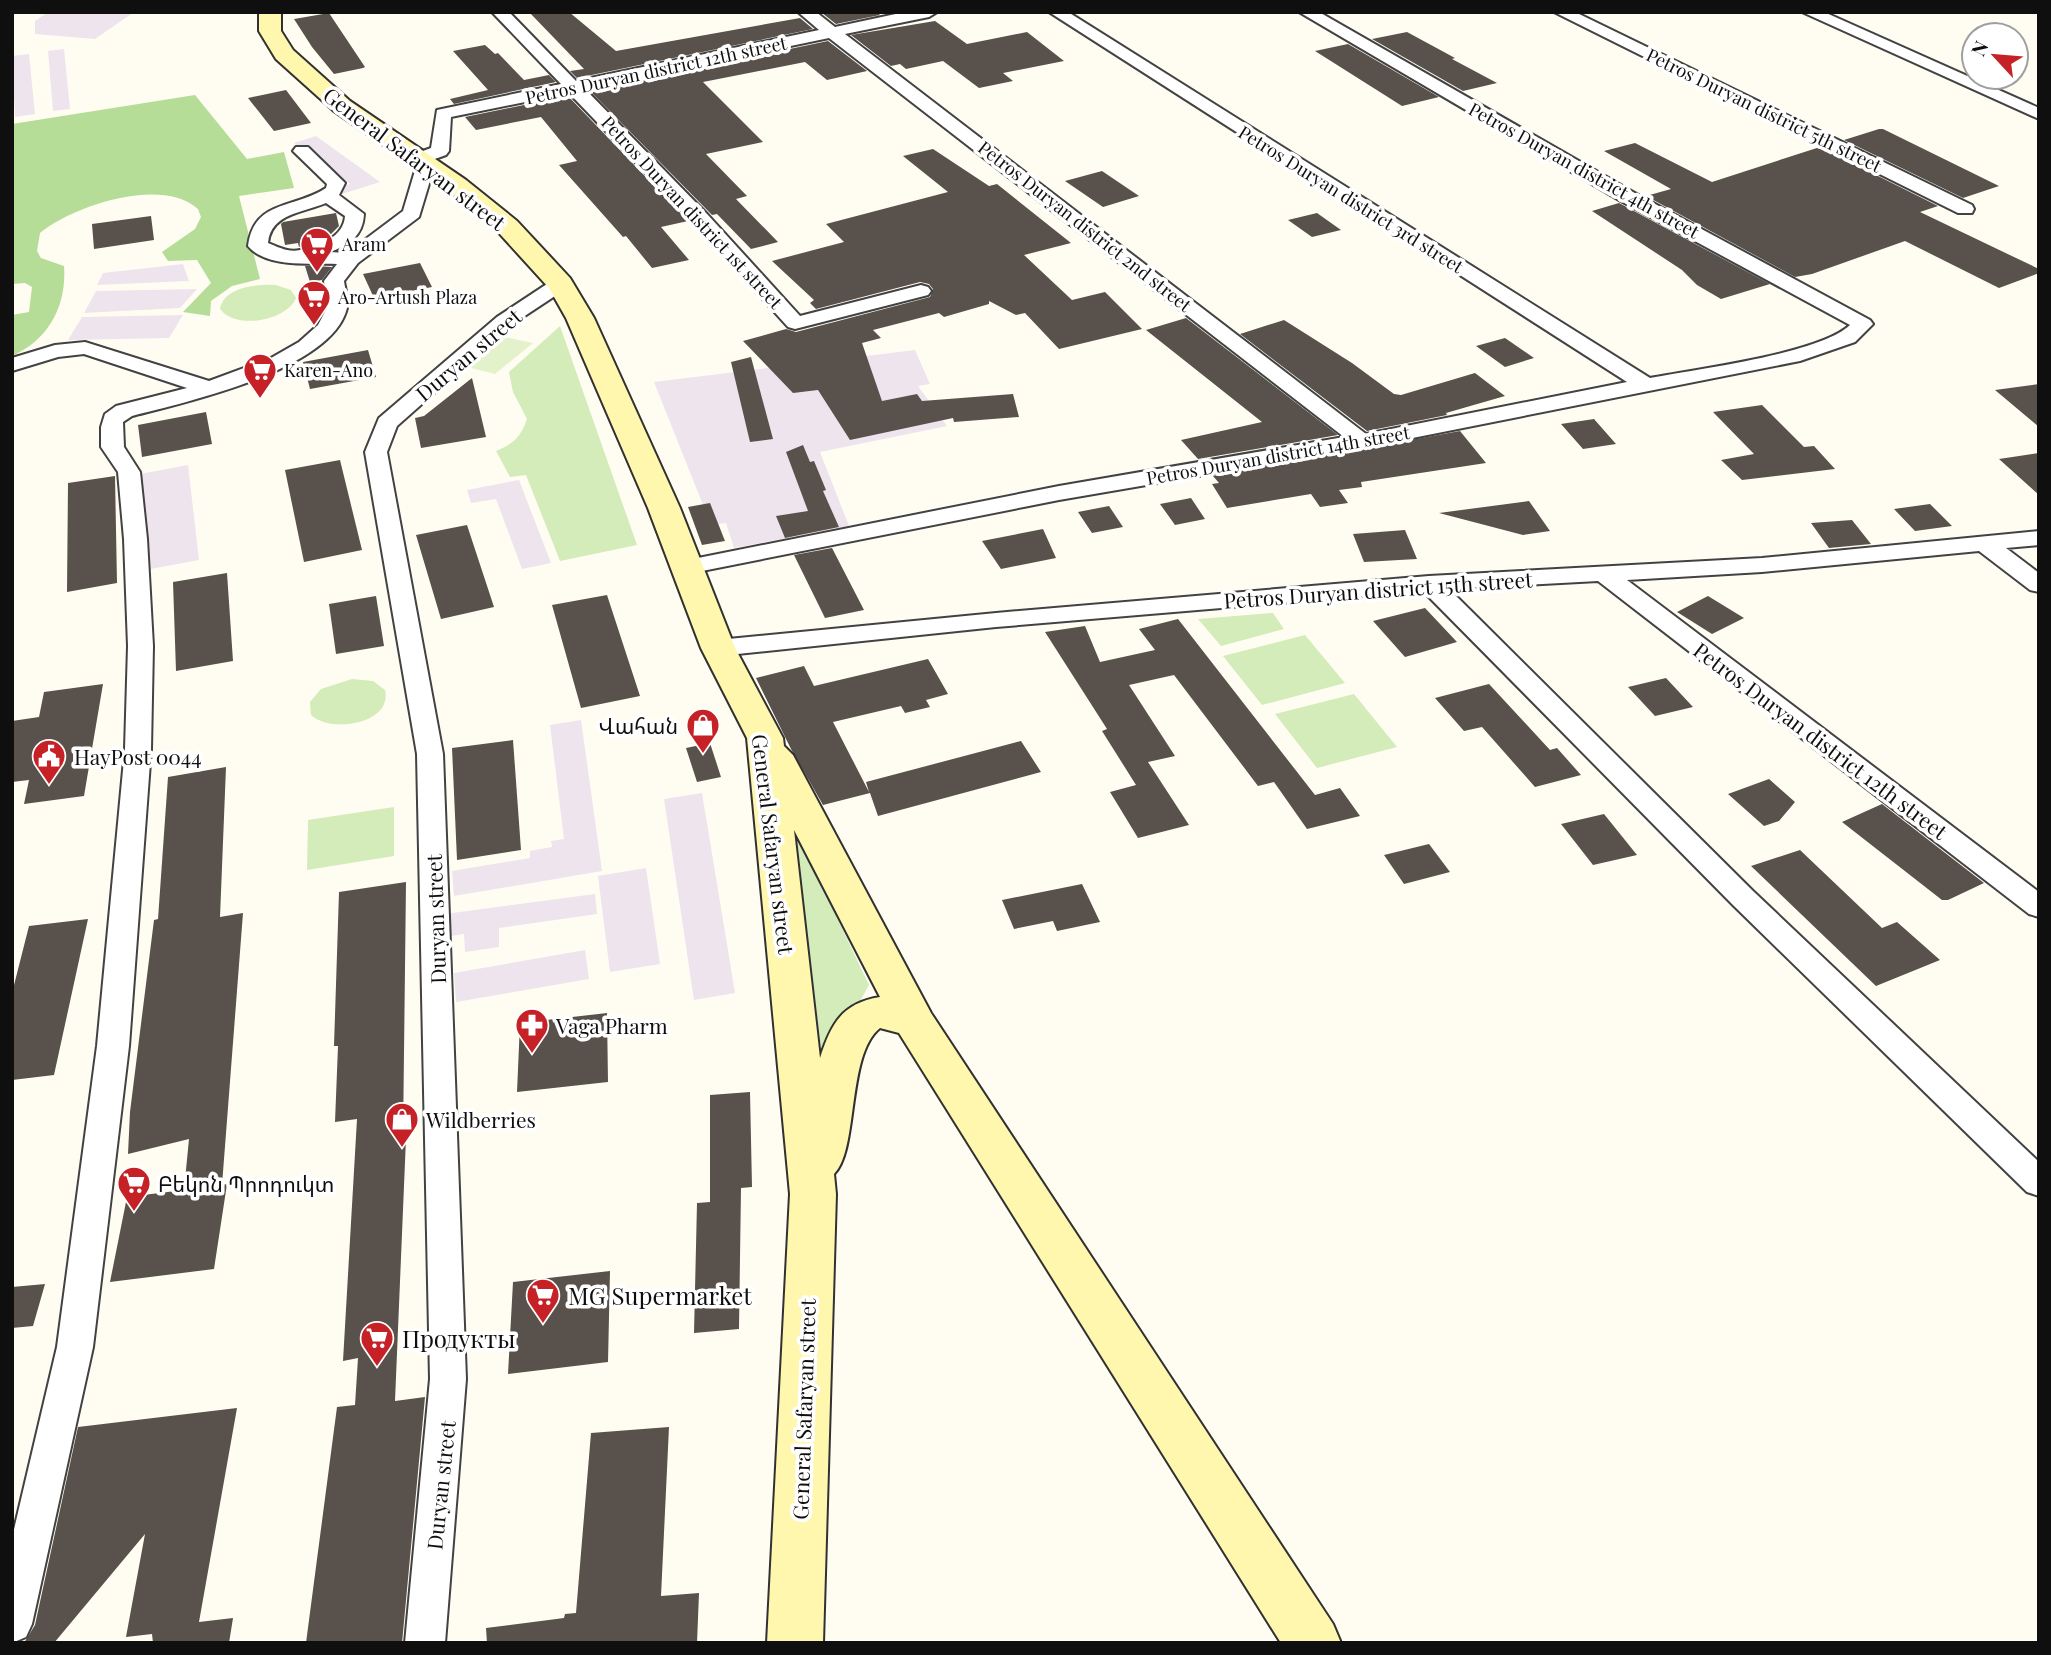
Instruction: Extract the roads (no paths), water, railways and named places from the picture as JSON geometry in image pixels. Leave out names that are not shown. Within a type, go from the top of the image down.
[{"type":"main road","name":"General Safaryan street","points":[[270,12],[270,31],[284,54],[342,106],[457,185],[508,227],[560,284],[586,330],[687,567],[718,648],[765,738],[813,1194],[795,1643]]},
{"type":"main road","points":[[765,738],[914,1022],[1313,1643]]},
{"type":"main road","points":[[813,1194],[843,1055],[851,1032],[859,1021],[881,1012],[914,1022]]},
{"type":"street","name":"Petros Duryan district 1st street","points":[[500,12],[701,219],[794,323],[921,291]]},
{"type":"street","name":"Petros Duryan district 2nd street","points":[[806,12],[1362,440]]},
{"type":"street","name":"Petros Duryan district 12th street","points":[[422,162],[440,151],[443,114],[929,12]]},
{"type":"street","name":"Petros Duryan district 3rd street","points":[[1057,12],[1646,385]]},
{"type":"street","name":"Petros Duryan district 4th street","points":[[1307,12],[1614,189],[1863,324]]},
{"type":"street","name":"Petros Duryan district 5th street","points":[[1562,12],[1798,125],[1965,209]]},
{"type":"street","points":[[1810,12],[2039,114]]},
{"type":"street","points":[[302,151],[336,183],[335,190],[328,196],[266,219],[257,233],[258,246],[279,255],[351,258]]},
{"type":"street","points":[[12,1624],[75,1347],[113,1046],[140,710],[137,589],[129,467],[114,451],[111,433],[113,419],[124,411],[265,370],[307,345],[326,329],[337,309],[334,281],[351,258],[412,213],[422,162]]},
{"type":"street","points":[[300,256],[350,235],[355,228],[355,214],[328,196]]},
{"type":"street","name":"Duryan street","points":[[425,1643],[448,1379],[430,754],[376,452],[387,423],[504,321],[560,284]]},
{"type":"street","name":"Petros Duryan district 14th street","points":[[687,567],[1059,494],[1362,440],[1800,355],[1848,338],[1863,324]]},
{"type":"street","points":[[12,365],[55,351],[85,348],[209,388]]},
{"type":"street","name":"Petros Duryan district 15th street","points":[[718,648],[996,620],[1429,583],[1762,565],[2039,538]]},
{"type":"street","points":[[1985,544],[2039,585]]},
{"type":"street","name":"Petros Duryan district 12th street","points":[[1603,573],[2039,907]]},
{"type":"street","points":[[1429,583],[1742,898],[2039,1183]]},
{"type":"place","name":"Aram","points":[[317,274]]},
{"type":"place","name":"Aro-Artush Plaza","points":[[314,327]]},
{"type":"place","name":"Karen-Ano","points":[[260,400]]},
{"type":"place","name":"Վահան","points":[[703,755]]},
{"type":"place","name":"HayPost 0044","points":[[49,786]]},
{"type":"place","name":"Vaga Pharm","points":[[532,1055]]},
{"type":"place","name":"Wildberries","points":[[402,1149]]},
{"type":"place","name":"Բեկոն Պրոդուկտ","points":[[134,1213]]},
{"type":"place","name":"MG Supermarket","points":[[543,1325]]},
{"type":"place","name":"Продукты","points":[[377,1368]]}]
